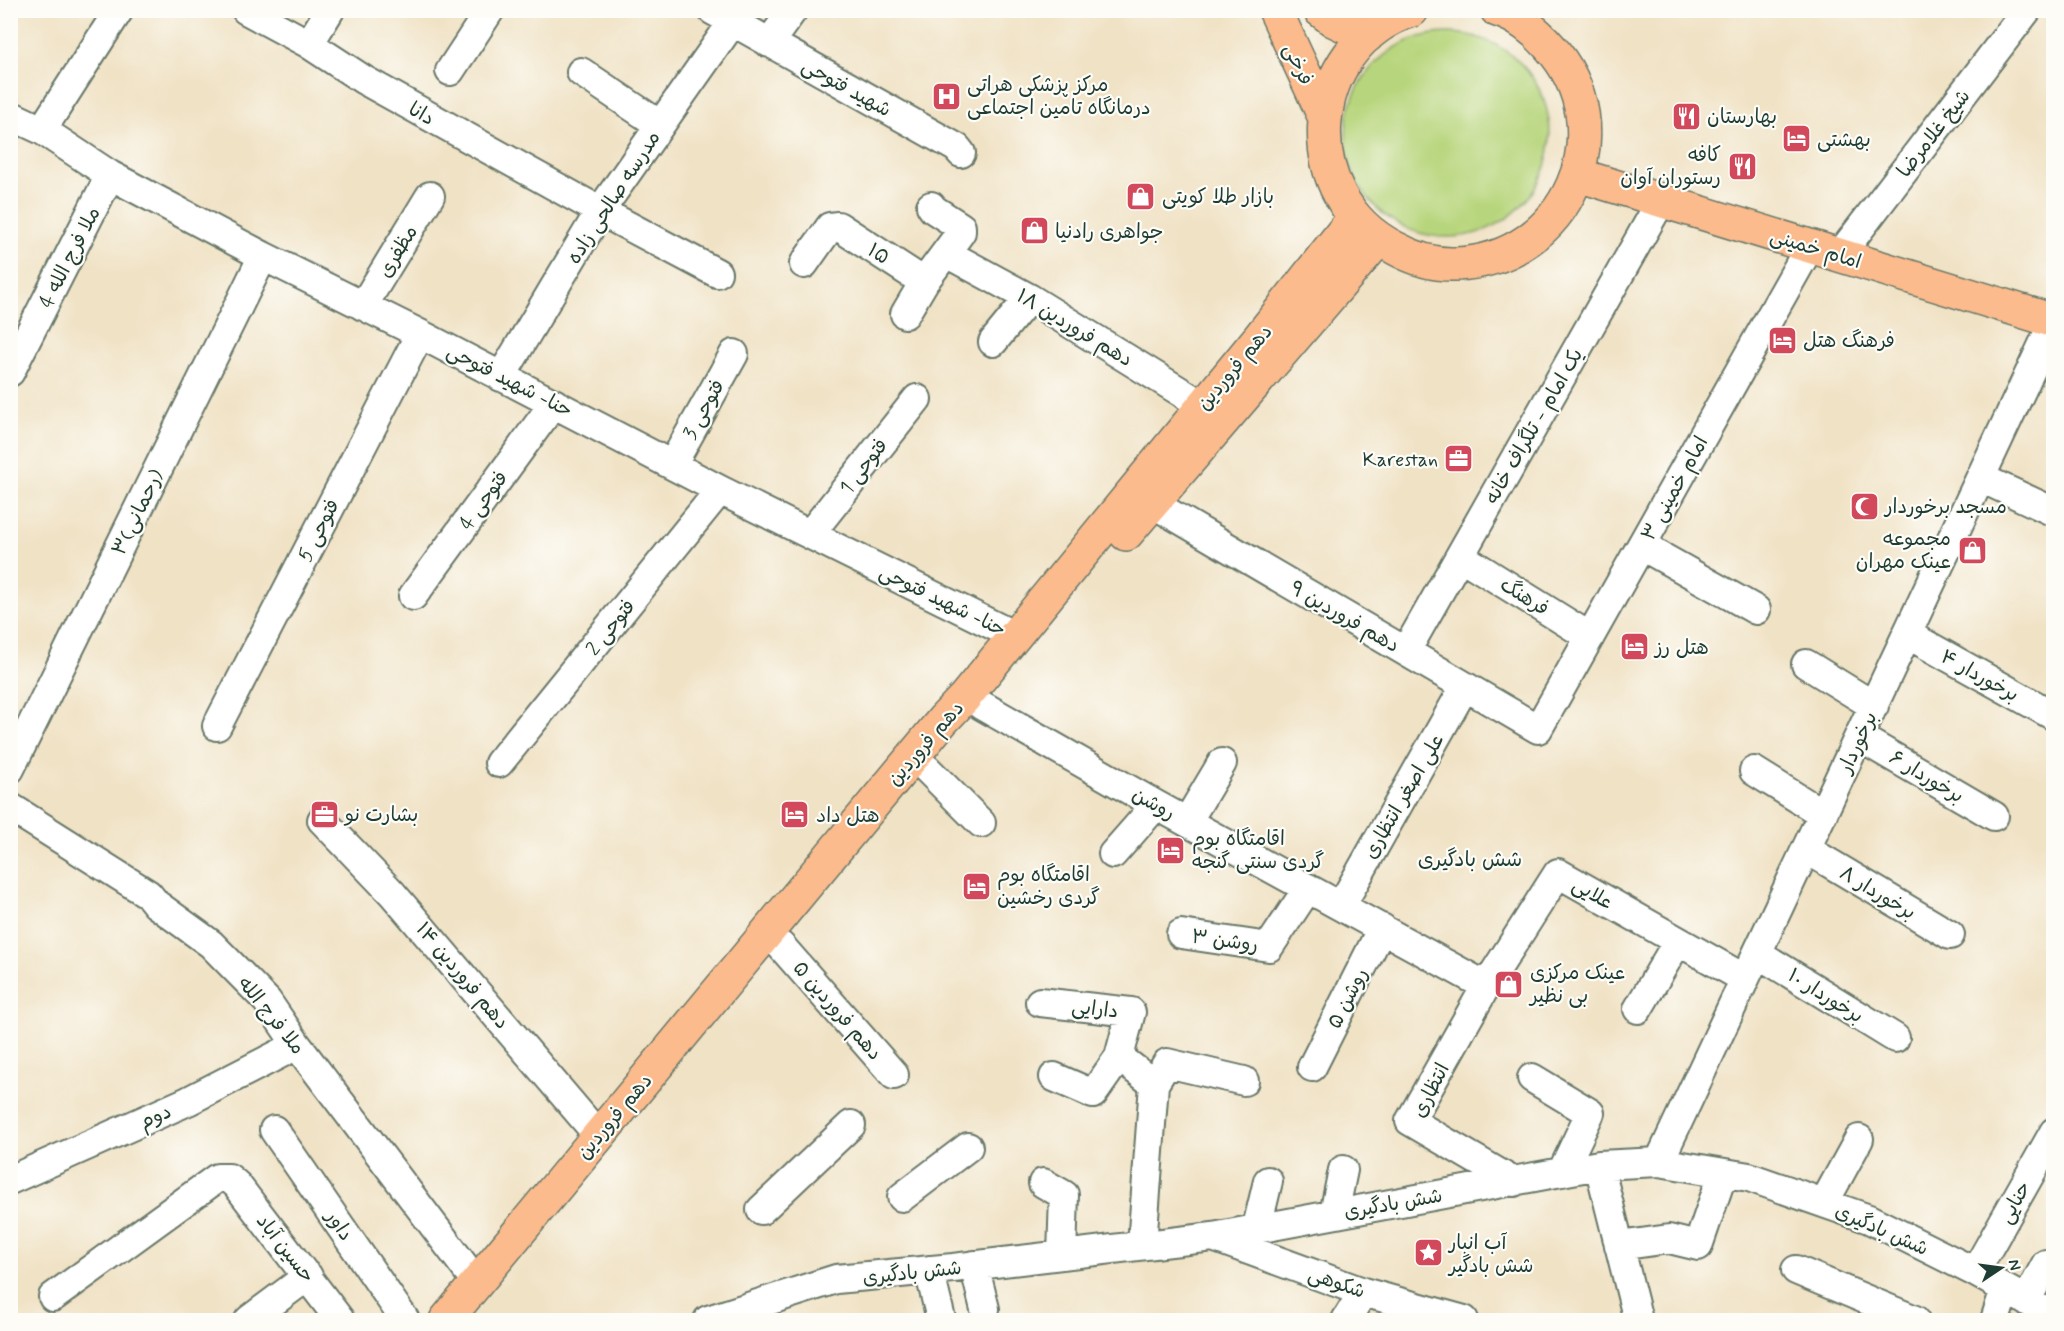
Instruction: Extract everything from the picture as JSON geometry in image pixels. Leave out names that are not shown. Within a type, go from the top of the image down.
[{"type":"main road","name":"فرخی","points":[[1275,10],[1324,118]]},
{"type":"main road","points":[[1320,10],[1333,20],[1367,36]]},
{"type":"main road","points":[[1412,10],[1397,15],[1367,36],[1346,60],[1332,87],[1324,118],[1324,145],[1329,171],[1340,196],[1354,218],[1378,240],[1414,258],[1455,265],[1495,259],[1531,240],[1560,211],[1578,175],[1585,136],[1580,97],[1563,61],[1537,32],[1501,11]]},
{"type":"main road","name":"امام خمینی","points":[[1578,175],[2054,321]]},
{"type":"main road","name":"دهم فروردین","points":[[446,1320],[1015,636],[1354,218]]},
{"type":"main road","name":"دهم فروردین","points":[[473,1320],[648,1111],[781,945],[927,769],[1378,240]]},
{"type":"street","points":[[42,130],[119,10]]},
{"type":"street","name":"دانا","points":[[246,10],[309,44],[364,80],[717,273]]},
{"type":"street","points":[[309,44],[330,10]]},
{"type":"street","points":[[450,70],[490,10]]},
{"type":"street","points":[[769,43],[793,10]]},
{"type":"street","name":"شیخ غلامرضا","points":[[1824,251],[2027,10]]},
{"type":"street","name":"شهید فتوحی","points":[[722,16],[957,148],[961,153]]},
{"type":"street","name":"مدرسه صالحی زاده","points":[[501,377],[600,211],[660,125],[722,16]]},
{"type":"street","points":[[581,72],[660,125]]},
{"type":"street","name":"حنا- شهید فتوحی","points":[[10,115],[42,130],[110,175],[262,256],[420,334],[720,490],[1015,636]]},
{"type":"street","name":"4 ملا فرج الله","points":[[10,372],[110,175]]},
{"type":"street","name":"مظفری","points":[[363,306],[430,196]]},
{"type":"street","name":"یک امام - تلگراف خانه","points":[[1406,651],[1661,201]]},
{"type":"street","points":[[905,314],[924,282],[961,232],[961,227],[931,206]]},
{"type":"street","name":"۱۵","points":[[804,264],[830,227],[834,225],[924,282]]},
{"type":"street","name":"امام خمینی ۳","points":[[1538,729],[1642,546],[1824,251]]},
{"type":"street","name":"دهم فروردین ۱۸","points":[[946,253],[1029,298],[1202,405]]},
{"type":"street","name":"۳(رحمانی)","points":[[10,769],[262,256]]},
{"type":"street","points":[[993,342],[1029,298]]},
{"type":"street","name":"برخوردار","points":[[1659,1162],[2054,321]]},
{"type":"street","name":"فتوحی 5","points":[[217,726],[420,334]]},
{"type":"street","name":"فتوحی 3","points":[[672,465],[734,354]]},
{"type":"street","name":"فتوحی 1","points":[[810,534],[917,399]]},
{"type":"street","name":"فتوحی 4","points":[[413,596],[554,403]]},
{"type":"street","points":[[1981,478],[2054,512]]},
{"type":"street","name":"فتوحی 2","points":[[499,763],[720,490]]},
{"type":"street","name":"دهم فروردین ۹","points":[[1152,503],[1538,729]]},
{"type":"street","points":[[1642,546],[1756,610]]},
{"type":"street","name":"فرهنگ","points":[[1460,556],[1590,637]]},
{"type":"street","name":"برخوردار ۴","points":[[1907,634],[2054,716]]},
{"type":"street","points":[[1806,664],[1874,706]]},
{"type":"street","name":"علی اصغر انتظاری","points":[[1341,906],[1466,686]]},
{"type":"street","name":"روشن","points":[[981,705],[1156,805],[1486,986]]},
{"type":"street","name":"برخوردار ۶","points":[[1859,737],[1994,816]]},
{"type":"street","points":[[1187,822],[1222,763]]},
{"type":"street","points":[[927,769],[981,823]]},
{"type":"street","points":[[1754,771],[1823,814]]},
{"type":"street","points":[[1113,854],[1156,805]]},
{"type":"street","name":"ملا فرج الله","points":[[10,807],[148,894],[156,904],[211,944],[267,1001],[297,1045],[477,1282]]},
{"type":"street","name":"دهم فروردین ۱۴","points":[[322,820],[392,893],[598,1135]]},
{"type":"street","name":"برخوردار ۸","points":[[1806,849],[1950,935]]},
{"type":"street","name":"علایی","points":[[1486,986],[1558,873],[1745,979]]},
{"type":"street","name":"روشن ۳","points":[[1182,934],[1269,947],[1308,888]]},
{"type":"street","name":"روشن ۵","points":[[1312,1067],[1382,928]]},
{"type":"street","points":[[1638,1009],[1678,941]]},
{"type":"street","name":"دهم فروردین ۵","points":[[781,945],[894,1075]]},
{"type":"street","name":"برخوردار ۱۰","points":[[1757,953],[1895,1038]]},
{"type":"street","name":"انتظاری","points":[[1486,986],[1410,1121],[1514,1182]]},
{"type":"street","name":"دارایی","points":[[1041,1002],[1131,1012],[1119,1057]]},
{"type":"street","name":"دوم","points":[[10,1180],[188,1101],[297,1045]]},
{"type":"street","points":[[1054,1077],[1093,1094],[1119,1057],[1154,1084]]},
{"type":"street","points":[[1142,1245],[1154,1084],[1167,1064],[1244,1081]]},
{"type":"street","points":[[1532,1078],[1590,1113],[1562,1172]]},
{"type":"street","points":[[761,1210],[851,1125]]},
{"type":"street","name":"داور","points":[[274,1130],[405,1320]]},
{"type":"street","name":"حنایی","points":[[1975,1272],[2054,1132]]},
{"type":"street","points":[[1824,1203],[1859,1139]]},
{"type":"street","points":[[902,1197],[968,1147]]},
{"type":"street","name":"شش بادگیری","points":[[708,1320],[836,1279],[1213,1237],[1599,1165],[1659,1162],[1749,1177],[1869,1220],[1975,1272],[2054,1316]]},
{"type":"street","points":[[1599,1165],[1638,1320]]},
{"type":"street","points":[[1334,1214],[1343,1170]]},
{"type":"street","points":[[1619,1246],[1669,1239],[1698,1246],[1723,1173]]},
{"type":"street","name":"حسین آباد","points":[[53,1296],[217,1178],[229,1178],[237,1185],[340,1320]]},
{"type":"street","points":[[1257,1227],[1268,1181]]},
{"type":"street","points":[[1043,1183],[1064,1195],[1062,1255]]},
{"type":"street","name":"شکوهی","points":[[1213,1237],[1363,1292],[1464,1320]]},
{"type":"street","points":[[1995,1320],[2015,1295],[2046,1264]]},
{"type":"street","points":[[974,1265],[985,1309]]},
{"type":"street","points":[[930,1270],[941,1319]]},
{"type":"street","points":[[1796,1270],[1915,1320]]},
{"type":"street","points":[[249,1320],[308,1276]]},
{"type":"street","points":[[1346,1320],[1363,1292]]},
{"type":"green space","points":[[1438,33],[1458,33],[1478,37],[1496,45],[1513,56],[1527,70],[1546,105],[1550,135],[1546,165],[1538,183],[1527,200],[1513,214],[1478,233],[1458,237],[1438,237],[1418,233],[1400,225],[1383,214],[1369,200],[1350,165],[1346,145],[1346,125],[1350,105],[1358,87],[1369,70],[1383,56],[1418,37]]},
{"type":"place","name":"مرکز پزشکی هراتی درمانگاه تامین اجتماعی","points":[[946,96]]},
{"type":"place","name":"بهارستان","points":[[1686,116]]},
{"type":"place","name":"بهشتی","points":[[1796,139]]},
{"type":"place","name":"کافه رستوران آوان","points":[[1742,166]]},
{"type":"place","name":"بازار طلا کویتی","points":[[1141,196]]},
{"type":"place","name":"جواهری رادنیا","points":[[1034,231]]},
{"type":"place","name":"فرهنگ هتل","points":[[1782,340]]},
{"type":"place","name":"Karestan","points":[[1459,459]]},
{"type":"place","name":"مسجد برخوردار","points":[[1864,506]]},
{"type":"place","name":"مجموعه عینک مهران","points":[[1972,550]]},
{"type":"place","name":"هتل رز","points":[[1634,647]]},
{"type":"place","name":"بشارت نو","points":[[324,814]]},
{"type":"place","name":"هتل داد","points":[[795,815]]},
{"type":"place","name":"اقامتگاه بوم گردی سنتی گنجه","points":[[1171,850]]},
{"type":"place","name":"اقامتگاه بوم گردی رخشین","points":[[976,886]]},
{"type":"place","name":"عینک مرکزی بی نظیر","points":[[1509,984]]},
{"type":"place","name":"آب انبار شش بادگیر","points":[[1428,1253]]},
{"type":"district","name":"شش بادگیری","points":[[1470,859]]}]
